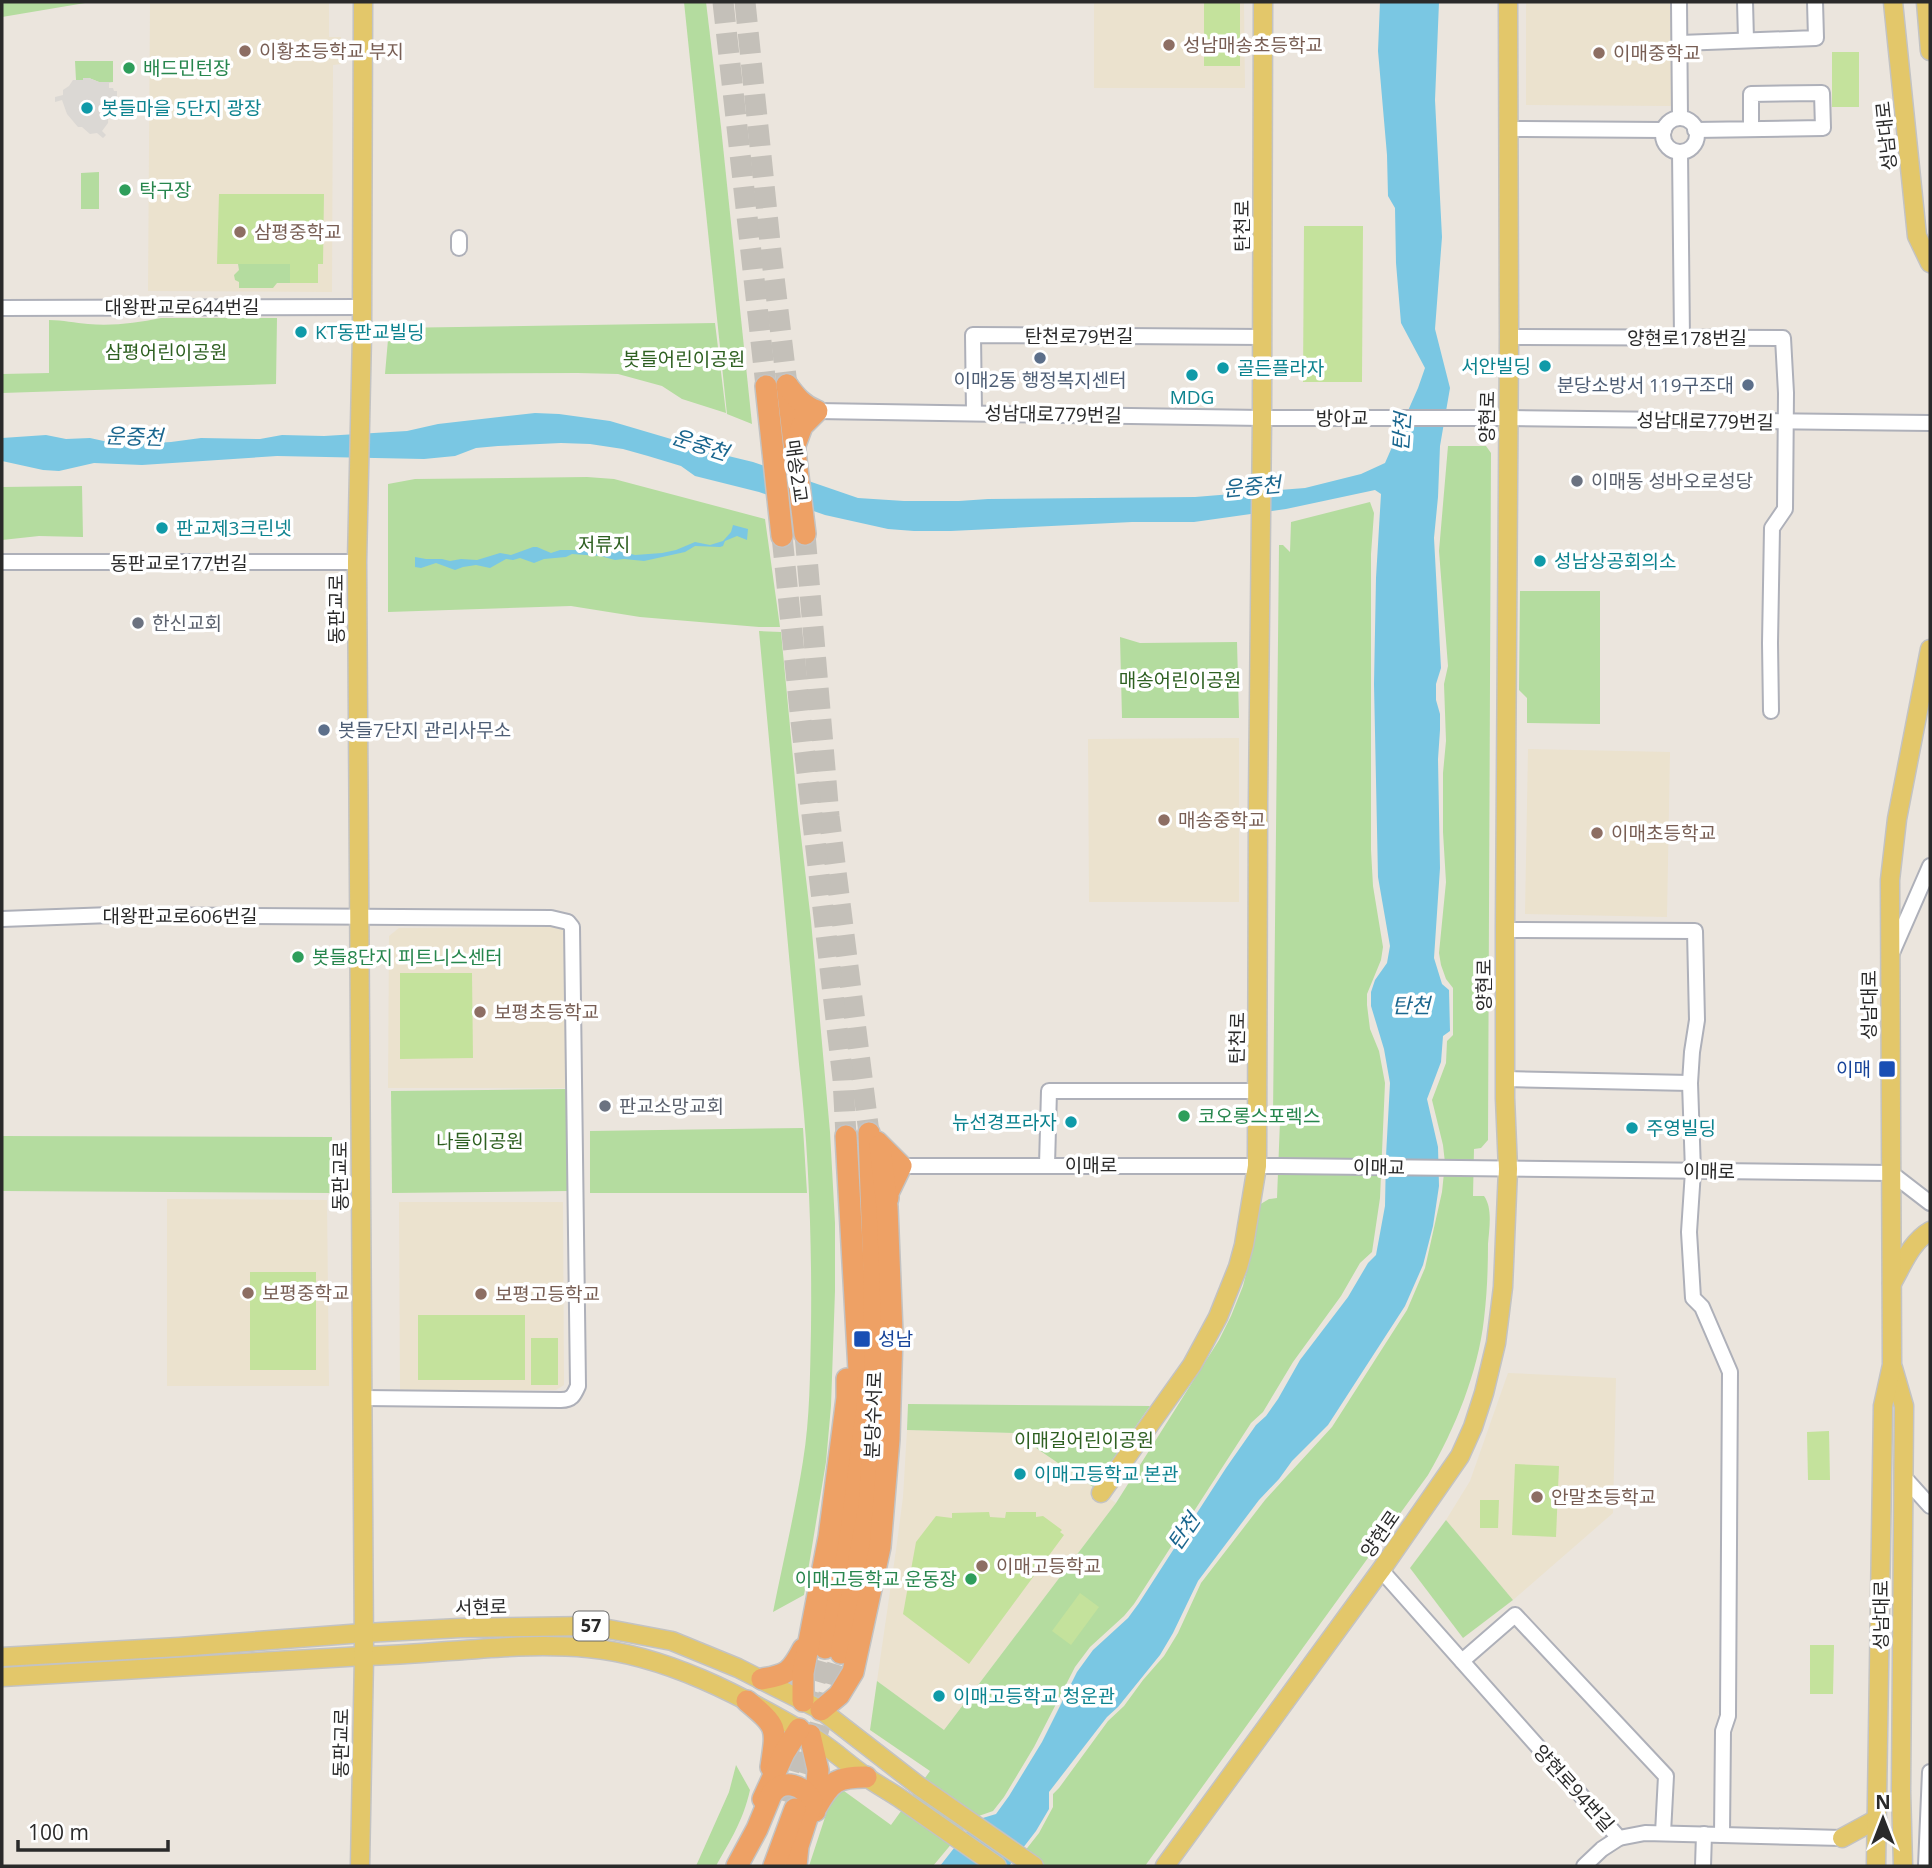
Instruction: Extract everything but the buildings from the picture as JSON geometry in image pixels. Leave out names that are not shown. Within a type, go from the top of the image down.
[{"type":"highway","points":[[776,385],[808,407],[794,418],[776,385]]},
{"type":"highway","name":"매송2교","points":[[794,418],[794,450],[804,529]]},
{"type":"highway","name":"매송2교","points":[[781,526],[794,418]]},
{"type":"highway","points":[[796,1866],[784,1753],[808,1719],[839,1696],[853,1672],[880,1547],[890,1439],[892,1333],[887,1207],[888,1193],[901,1166],[872,1134]]},
{"type":"highway","points":[[872,1134],[887,1207]]},
{"type":"highway","name":"분당수서로","points":[[825,1646],[869,1506],[875,1410],[872,1134]]},
{"type":"highway","points":[[730,1866],[818,1770],[803,1673],[825,1646],[829,1536],[847,1398],[846,1136]]},
{"type":"highway","points":[[762,1679],[781,1676],[825,1646]]},
{"type":"highway","points":[[747,1701],[774,1727],[790,1800],[774,1866]]},
{"type":"highway","points":[[753,1866],[790,1800],[827,1788],[836,1780],[866,1777]]},
{"type":"highway","points":[[737,1866],[774,1790],[792,1785],[803,1789],[811,1798],[798,1846],[796,1866]]},
{"type":"main road","points":[[362,307],[363,2]]},
{"type":"main road","name":"탄천로","points":[[1101,1493],[1192,1365],[1218,1317],[1244,1245],[1257,1166],[1263,2]]},
{"type":"main road","name":"양현로","points":[[1165,1866],[1381,1570],[1460,1456],[1473,1427],[1490,1371],[1500,1315],[1508,1169],[1505,929],[1508,2]]},
{"type":"main road","name":"성남대로","points":[[1893,2],[1917,236],[1930,263]]},
{"type":"main road","points":[[1926,2],[1930,51]]},
{"type":"main road","name":"동판교로","points":[[360,1866],[364,1633],[357,562],[362,307]]},
{"type":"main road","name":"성남대로","points":[[1876,1860],[1883,1406],[1892,1365],[1890,890],[1893,848],[1930,649]]},
{"type":"main road","points":[[1892,1283],[1913,1246],[1930,1231]]},
{"type":"main road","name":"성남대로","points":[[1892,1365],[1904,1406],[1901,1791],[1903,1866]]},
{"type":"main road","name":"서현로","points":[[2,1657],[460,1628],[592,1626],[672,1641],[762,1679],[808,1719],[866,1777],[997,1866]]},
{"type":"main road","name":"서현로","points":[[2,1677],[406,1655],[477,1648],[586,1648],[628,1655],[695,1676],[747,1701],[808,1719],[919,1786],[1034,1866]]},
{"type":"main road","points":[[1876,1860],[1842,1838],[1877,1819]]},
{"type":"street","points":[[1679,2],[1680,118]]},
{"type":"street","points":[[1745,2],[1746,40]]},
{"type":"street","points":[[1679,44],[1816,38],[1815,2]]},
{"type":"street","points":[[1695,130],[1823,128],[1822,93],[1751,93],[1751,129]]},
{"type":"street","points":[[1680,118],[1690,122],[1695,130],[1695,143],[1686,151],[1670,149],[1666,145],[1663,135],[1670,122],[1680,118]]},
{"type":"street","points":[[1508,129],[1664,130]]},
{"type":"street","points":[[1681,152],[1682,338]]},
{"type":"street","name":"대왕판교로644번길","points":[[2,308],[362,307]]},
{"type":"street","name":"탄천로79번길","points":[[974,413],[973,335],[1263,337]]},
{"type":"street","name":"양현로178번길","points":[[1509,337],[1783,338],[1785,422]]},
{"type":"street","name":"성남대로779번길","points":[[794,418],[974,413],[1289,418]]},
{"type":"street","name":"방아교","points":[[1289,418],[1479,419]]},
{"type":"street","name":"성남대로779번길","points":[[1479,419],[1930,423]]},
{"type":"street","points":[[1771,711],[1772,528],[1785,509],[1785,422]]},
{"type":"street","name":"동판교로177번길","points":[[2,562],[357,562]]},
{"type":"street","points":[[1891,958],[1930,866]]},
{"type":"street","name":"대왕판교로606번길","points":[[2,919],[111,915],[551,918],[568,922],[572,928],[578,1386],[575,1395],[569,1400],[363,1398]]},
{"type":"street","points":[[1505,929],[1695,931],[1697,1020],[1690,1083],[1693,1171],[1689,1253],[1693,1298],[1702,1307],[1730,1372],[1728,1716],[1723,1731],[1722,1835]]},
{"type":"street","points":[[1505,1079],[1690,1083]]},
{"type":"street","points":[[1046,1165],[1049,1091],[1257,1091]]},
{"type":"street","name":"이매로","points":[[901,1166],[1280,1166]]},
{"type":"street","name":"이매교","points":[[1280,1166],[1477,1169]]},
{"type":"street","name":"이매로","points":[[1477,1169],[1891,1173]]},
{"type":"street","points":[[1891,1173],[1930,1203]]},
{"type":"street","points":[[1903,1476],[1930,1506]]},
{"type":"street","name":"양현로94번길","points":[[1381,1570],[1619,1838],[1645,1833],[1842,1838]]},
{"type":"street","points":[[1462,1661],[1515,1615],[1666,1776],[1663,1833]]},
{"type":"street","points":[[1926,1866],[1930,1772]]},
{"type":"street","points":[[1703,1866],[1704,1835]]},
{"type":"street","points":[[1584,1866],[1619,1838]]},
{"type":"shaded area","points":[[150,2],[329,2],[329,37],[341,37],[341,64],[333,65],[332,292],[148,291]]},
{"type":"shaded area","name":"성남매송초등학교","points":[[1094,2],[1244,2],[1245,88],[1094,88]]},
{"type":"shaded area","name":"이매중학교","points":[[1526,2],[1672,2],[1671,106],[1526,105]]},
{"type":"shaded area","name":"봇들마을 5단지 광장","points":[[83,78],[113,82],[109,83],[109,88],[117,91],[117,99],[109,104],[108,123],[102,131],[106,135],[103,138],[97,133],[90,134],[78,127],[67,114],[62,100],[55,102],[55,97],[63,95],[63,90],[73,80]]},
{"type":"shaded area","name":"매송중학교","points":[[1239,738],[1239,902],[1089,902],[1088,739]]},
{"type":"shaded area","name":"이매초등학교","points":[[1528,749],[1670,752],[1667,917],[1525,914]]},
{"type":"shaded area","name":"보평초등학교","points":[[565,927],[569,932],[572,1088],[388,1088],[389,936],[399,928]]},
{"type":"shaded area","name":"보평중학교","points":[[167,1199],[327,1200],[329,1386],[167,1386]]},
{"type":"shaded area","name":"보평고등학교","points":[[399,1202],[563,1202],[564,1385],[556,1390],[400,1390]]},
{"type":"shaded area","name":"안말초등학교","points":[[1508,1373],[1616,1378],[1613,1513],[1513,1600],[1446,1520],[1470,1481]]},
{"type":"shaded area","name":"이매고등학교","points":[[907,1430],[1014,1433],[1116,1503],[944,1730],[877,1681],[903,1497]]},
{"type":"green space","points":[[2,2],[91,2],[2,17]]},
{"type":"green space","points":[[684,2],[706,2],[752,424],[727,414]]},
{"type":"green space","points":[[1204,2],[1240,2],[1240,66],[1204,66]]},
{"type":"green space","points":[[1832,52],[1859,52],[1859,107],[1832,107]]},
{"type":"green space","points":[[75,61],[113,61],[113,82],[99,82],[89,78],[76,80]]},
{"type":"green space","points":[[99,172],[99,209],[81,209],[81,173]]},
{"type":"green space","points":[[219,194],[324,194],[323,264],[318,264],[318,283],[290,283],[290,264],[217,264]]},
{"type":"green space","points":[[1304,226],[1363,226],[1362,382],[1303,382]]},
{"type":"green space","points":[[238,264],[291,264],[290,283],[277,283],[273,288],[239,288],[239,282],[234,275],[239,270]]},
{"type":"green space","name":"삼평어린이공원","points":[[161,318],[277,318],[276,384],[2,393],[2,374],[49,373],[49,320],[107,325]]},
{"type":"green space","name":"봇들어린이공원","points":[[715,323],[726,413],[682,399],[662,386],[618,374],[385,374],[389,328]]},
{"type":"green space","points":[[1448,446],[1486,446],[1491,453],[1488,1140],[1481,1148],[1474,1149],[1473,1196],[1484,1196],[1490,1219],[1484,1319],[1471,1380],[1447,1439],[1428,1475],[1145,1866],[1013,1866],[1039,1833],[1053,1807],[1053,1794],[1108,1721],[1124,1706],[1164,1656],[1201,1583],[1265,1500],[1332,1427],[1407,1310],[1425,1268],[1442,1192],[1445,1163],[1432,1100],[1446,1063],[1447,1041],[1453,1035],[1453,988],[1446,979],[1439,953],[1446,882],[1443,773],[1446,741],[1444,684],[1448,666],[1439,551]]},
{"type":"green space","name":"저류지","points":[[415,479],[614,479],[765,519],[780,627],[640,617],[571,606],[388,612],[388,484]]},
{"type":"green space","points":[[82,486],[83,537],[39,536],[2,540],[2,487]]},
{"type":"green space","points":[[1370,502],[1374,513],[1371,554],[1371,850],[1373,886],[1383,947],[1381,960],[1367,994],[1367,1005],[1370,1029],[1379,1051],[1385,1083],[1380,1198],[1372,1252],[1360,1263],[1341,1296],[1293,1362],[1263,1412],[1251,1423],[1134,1604],[1090,1647],[1075,1667],[1034,1747],[993,1811],[973,1818],[933,1866],[809,1866],[833,1793],[844,1791],[891,1825],[930,1771],[870,1730],[877,1681],[944,1730],[1116,1503],[1219,1340],[1231,1316],[1243,1286],[1255,1239],[1259,1205],[1277,1198],[1280,1121],[1273,1116],[1279,545],[1283,545],[1290,552],[1291,522]]},
{"type":"green space","points":[[1520,591],[1600,591],[1600,724],[1527,723],[1527,698],[1519,690]]},
{"type":"green space","points":[[759,631],[781,632],[811,921],[830,1132],[835,1223],[831,1406],[826,1462],[804,1595],[773,1612],[805,1445],[810,1379],[811,1262],[805,1130]]},
{"type":"green space","name":"매송어린이공원","points":[[1120,637],[1140,643],[1237,642],[1239,718],[1122,718]]},
{"type":"green space","points":[[400,973],[472,973],[473,1058],[400,1059]]},
{"type":"green space","name":"나들이공원","points":[[567,1089],[568,1191],[392,1193],[391,1091]]},
{"type":"green space","points":[[803,1128],[807,1193],[590,1193],[590,1131]]},
{"type":"green space","points":[[2,1136],[332,1137],[332,1193],[2,1191]]},
{"type":"green space","points":[[250,1272],[316,1272],[316,1370],[250,1370]]},
{"type":"green space","points":[[418,1315],[525,1315],[525,1380],[418,1380]]},
{"type":"green space","points":[[531,1338],[558,1338],[558,1385],[531,1385]]},
{"type":"green space","name":"이매길어린이공원","points":[[908,1404],[1150,1406],[1093,1487],[1014,1433],[907,1430]]},
{"type":"green space","points":[[1829,1431],[1830,1480],[1808,1480],[1807,1432]]},
{"type":"green space","points":[[1515,1464],[1559,1466],[1556,1537],[1512,1535]]},
{"type":"green space","points":[[1480,1500],[1499,1500],[1498,1528],[1480,1528]]},
{"type":"green space","name":"이매고등학교 운동장","points":[[989,1512],[990,1517],[1005,1518],[1006,1512],[1036,1512],[1036,1517],[1043,1516],[1062,1530],[1060,1532],[1064,1535],[969,1664],[903,1614],[916,1542],[936,1516],[952,1518],[952,1513]]},
{"type":"green space","points":[[1446,1520],[1513,1600],[1463,1638],[1410,1568]]},
{"type":"green space","points":[[1080,1593],[1099,1607],[1071,1645],[1052,1631]]},
{"type":"green space","points":[[1810,1645],[1834,1645],[1833,1694],[1810,1694]]},
{"type":"green space","points":[[736,1765],[750,1790],[744,1811],[716,1866],[696,1866],[729,1792]]},
{"type":"water","name":"탄천","points":[[1380,2],[1439,2],[1435,100],[1442,237],[1435,329],[1450,388],[1440,446],[1434,538],[1441,668],[1436,684],[1436,700],[1440,714],[1440,868],[1434,958],[1442,984],[1449,990],[1450,1031],[1443,1036],[1441,1062],[1427,1099],[1438,1147],[1439,1186],[1433,1226],[1423,1265],[1405,1306],[1328,1425],[1292,1461],[1259,1500],[1198,1581],[1160,1655],[1107,1717],[1049,1792],[1049,1809],[1036,1831],[1009,1866],[940,1866],[976,1820],[996,1814],[1009,1796],[1042,1742],[1077,1672],[1093,1650],[1128,1618],[1139,1603],[1226,1468],[1278,1399],[1300,1360],[1376,1255],[1385,1206],[1390,1083],[1384,1049],[1371,1006],[1371,992],[1375,980],[1387,963],[1390,946],[1378,877],[1374,684],[1381,494],[1375,490],[1286,509],[1194,522],[914,531],[888,529],[825,515],[759,492],[695,476],[681,466],[648,456],[590,444],[498,446],[476,448],[455,456],[424,459],[277,456],[142,465],[94,463],[59,471],[2,461],[2,438],[46,435],[134,444],[201,438],[324,436],[407,431],[438,424],[535,413],[610,421],[688,444],[692,442],[720,454],[753,462],[858,498],[959,501],[1195,497],[1305,488],[1361,474],[1385,463],[1425,368],[1401,323],[1395,208],[1388,196],[1378,51]]},
{"type":"water","points":[[733,525],[748,529],[747,540],[737,536],[725,541],[720,547],[695,546],[685,552],[644,561],[572,554],[534,563],[520,558],[506,559],[490,568],[476,565],[455,570],[436,563],[421,568],[415,567],[415,557],[450,561],[477,560],[500,553],[511,555],[533,547],[551,553],[581,550],[598,554],[619,551],[635,555],[662,553],[695,542],[710,545],[723,541]]},
{"type":"tunnel","points":[[723,2],[766,386]]},
{"type":"tunnel","points":[[745,2],[787,385]]},
{"type":"tunnel","points":[[805,534],[829,816],[869,1133]]},
{"type":"tunnel","points":[[782,536],[843,1079],[846,1136]]},
{"type":"tunnel","points":[[780,1800],[825,1648]]},
{"type":"tunnel","points":[[797,1804],[841,1653]]},
{"type":"place","name":"성남매송초등학교","points":[[1169,45]]},
{"type":"place","name":"이황초등학교 부지","points":[[245,51]]},
{"type":"place","name":"이매중학교","points":[[1599,53]]},
{"type":"place","name":"배드민턴장","points":[[129,68]]},
{"type":"place","name":"봇들마을 5단지 광장","points":[[87,108]]},
{"type":"place","name":"탁구장","points":[[125,190]]},
{"type":"place","name":"삼평중학교","points":[[240,232]]},
{"type":"place","name":"KT동판교빌딩","points":[[301,332]]},
{"type":"place","name":"이매2동 행정복지센터","points":[[1040,358]]},
{"type":"place","name":"서안빌딩","points":[[1545,366]]},
{"type":"place","name":"골든플라자","points":[[1223,368]]},
{"type":"place","name":"MDG","points":[[1192,375]]},
{"type":"place","name":"분당소방서 119구조대","points":[[1748,385]]},
{"type":"place","name":"이매동 성바오로성당","points":[[1577,481]]},
{"type":"place","name":"판교제3크린넷","points":[[162,528]]},
{"type":"place","name":"성남상공회의소","points":[[1540,561]]},
{"type":"place","name":"한신교회","points":[[138,623]]},
{"type":"place","name":"봇들7단지 관리사무소","points":[[324,730]]},
{"type":"place","name":"매송중학교","points":[[1164,820]]},
{"type":"place","name":"이매초등학교","points":[[1597,833]]},
{"type":"place","name":"봇들8단지 피트니스센터","points":[[298,957]]},
{"type":"place","name":"보평초등학교","points":[[480,1012]]},
{"type":"place","name":"이매","points":[[1887,1069]]},
{"type":"place","name":"판교소망교회","points":[[605,1106]]},
{"type":"place","name":"코오롱스포렉스","points":[[1184,1116]]},
{"type":"place","name":"뉴선경프라자","points":[[1071,1122]]},
{"type":"place","name":"주영빌딩","points":[[1632,1128]]},
{"type":"place","name":"보평중학교","points":[[248,1293]]},
{"type":"place","name":"보평고등학교","points":[[481,1294]]},
{"type":"place","name":"성남","points":[[862,1339]]},
{"type":"place","name":"이매고등학교 본관","points":[[1020,1474]]},
{"type":"place","name":"안말초등학교","points":[[1537,1497]]},
{"type":"place","name":"이매고등학교","points":[[982,1566]]},
{"type":"place","name":"이매고등학교 운동장","points":[[971,1579]]},
{"type":"place","name":"이매고등학교 청운관","points":[[939,1696]]},
{"type":"water label","name":"운중천","points":[[134,437]]},
{"type":"water label","name":"운중천","points":[[700,445]]},
{"type":"water label","name":"운중천","points":[[1252,487]]}]
